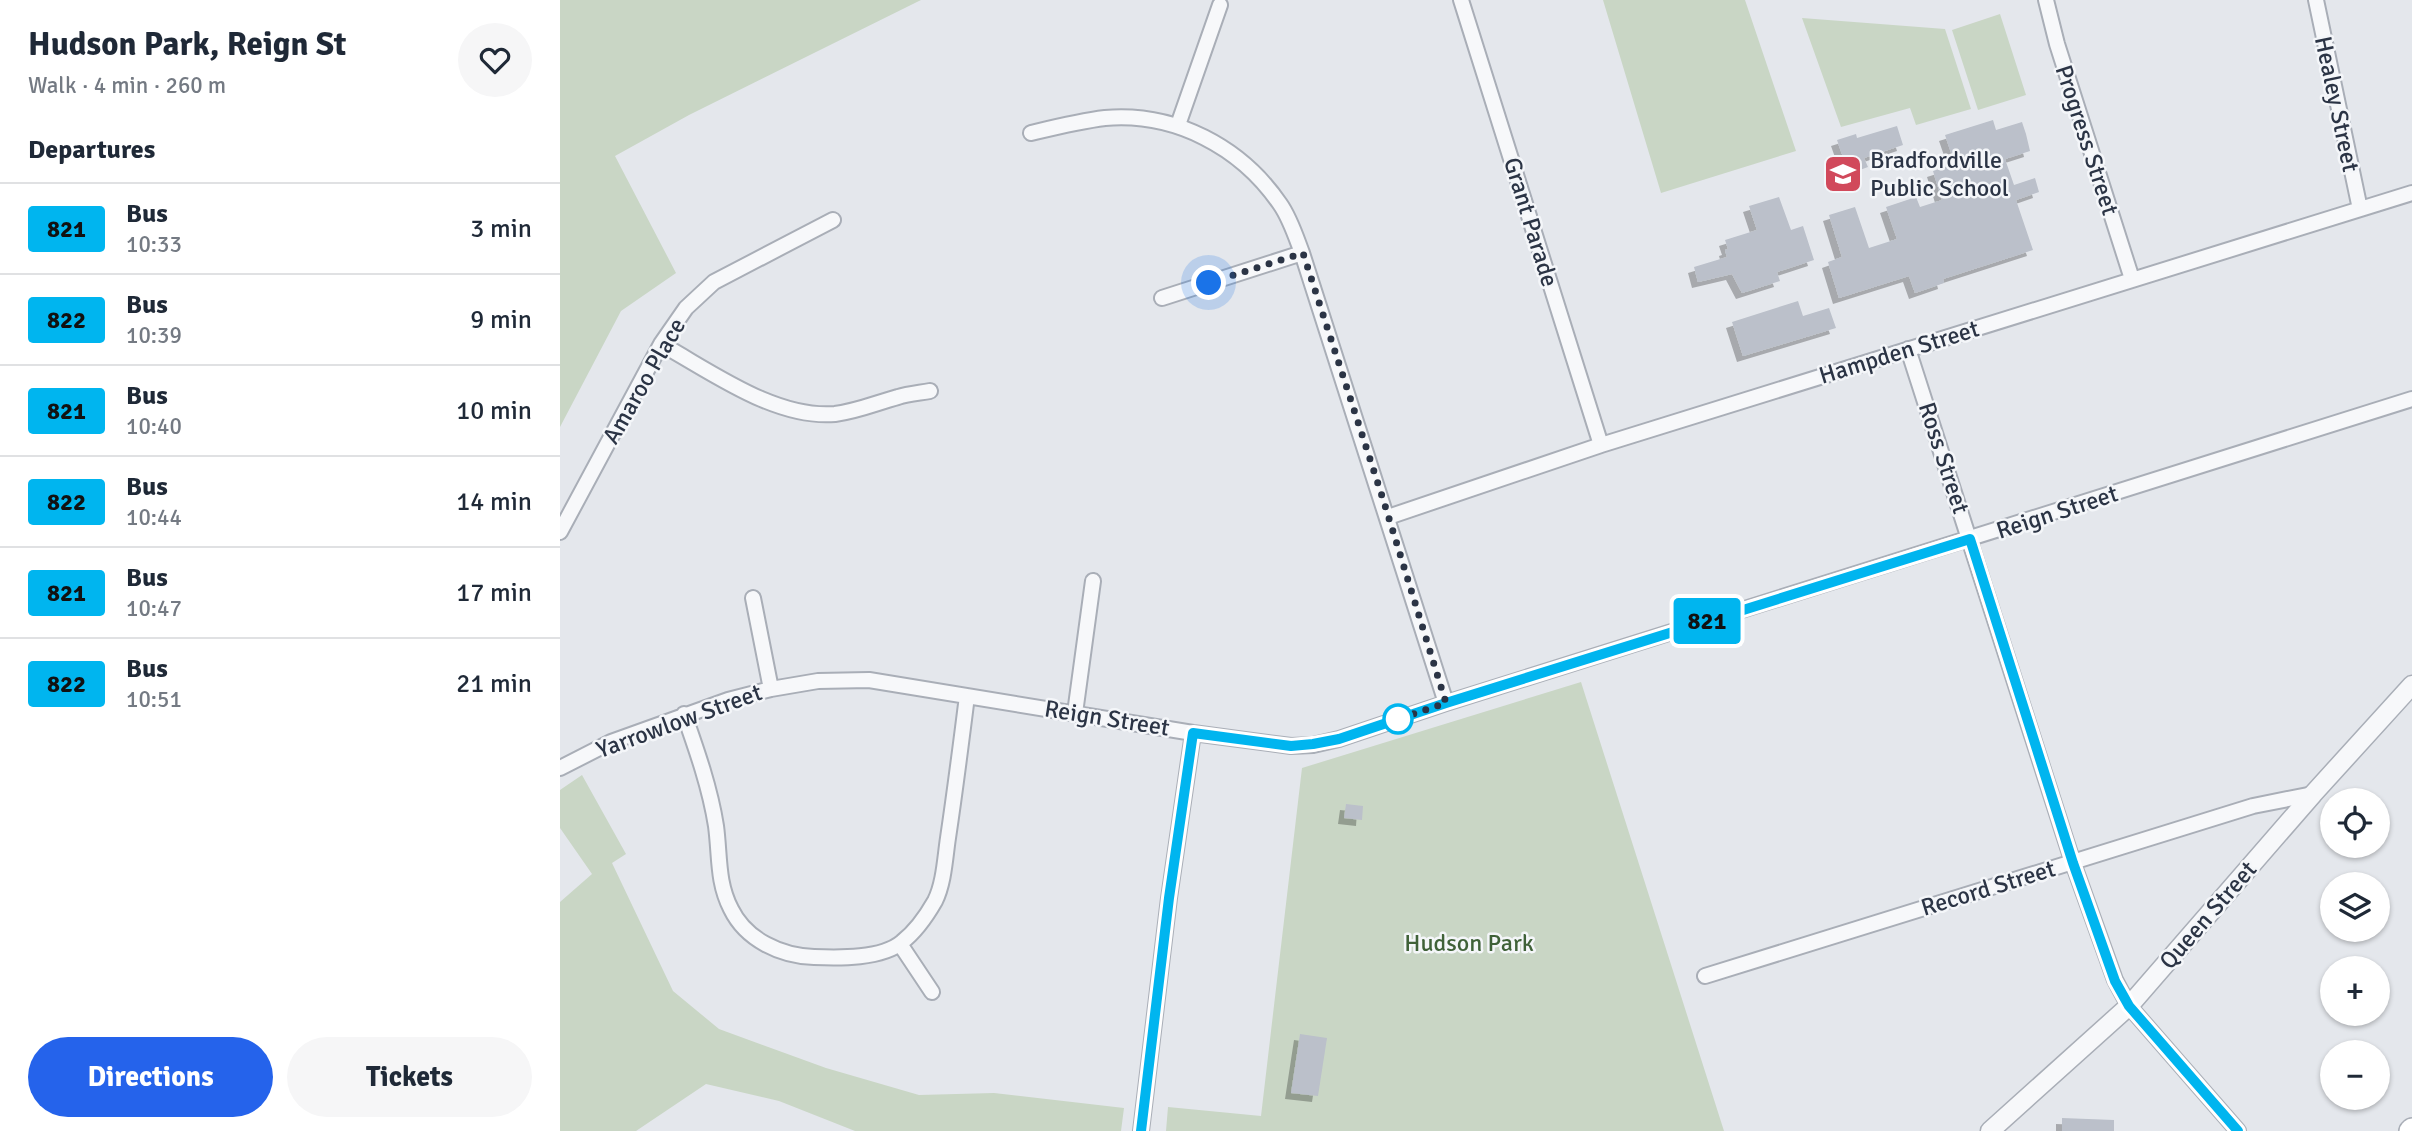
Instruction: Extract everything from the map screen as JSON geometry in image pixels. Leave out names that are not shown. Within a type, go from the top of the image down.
[{"type":"street","name":"Grant Parade","points":[[1461,0],[1601,445]]},
{"type":"street","name":"Progress Street","points":[[2046,0],[2057,44],[2132,279]]},
{"type":"street","name":"Healey Street","points":[[2316,0],[2360,209]]},
{"type":"street","points":[[1178,125],[1220,5]]},
{"type":"street","points":[[1031,133],[1107,118],[1142,118],[1178,125],[1234,153],[1256,174],[1282,206],[1303,253],[1446,703]]},
{"type":"street","name":"Hampden Street","points":[[1388,517],[1601,445],[2412,193]]},
{"type":"street","name":"Amaroo Place","points":[[560,532],[661,344],[686,307],[714,282],[833,220]]},
{"type":"street","points":[[1162,298],[1303,253]]},
{"type":"street","points":[[661,344],[760,398],[782,408],[807,413],[833,414],[863,410],[898,397],[930,391]]},
{"type":"street","name":"Ross Street","points":[[1908,349],[2073,863],[2115,981],[2129,1006],[2238,1131]]},
{"type":"street","name":"Reign Street","points":[[967,696],[1291,746],[1339,739],[2412,399]]},
{"type":"street","points":[[1075,713],[1093,582]]},
{"type":"street","points":[[753,598],[771,689]]},
{"type":"street","name":"Yarrowlow Street","points":[[560,768],[611,742],[684,714],[771,689],[818,681],[869,680],[967,696]]},
{"type":"street","name":"Queen Street","points":[[1990,1131],[2129,1006],[2313,794],[2412,685]]},
{"type":"street","points":[[684,714],[711,799],[721,886],[732,912],[750,934],[772,948],[799,956],[834,958],[869,955],[900,944],[921,922],[936,899],[942,878],[967,696]]},
{"type":"street","points":[[1141,1131],[1169,898],[1193,733]]},
{"type":"street","name":"Record Street","points":[[1705,976],[2253,806],[2313,794]]},
{"type":"street","points":[[900,944],[932,992]]},
{"type":"green space","points":[[560,0],[921,0],[689,115],[615,156],[676,273],[621,311],[560,427]]},
{"type":"green space","points":[[1603,0],[1745,0],[1796,151],[1661,193]]},
{"type":"green space","points":[[2000,14],[2026,95],[1978,110],[1952,30]]},
{"type":"green space","points":[[1802,18],[1945,29],[1971,109],[1916,125],[1910,108],[1841,127]]},
{"type":"green space","name":"Hudson Park","points":[[1581,682],[1724,1131],[1166,1131],[1168,1107],[1261,1116],[1302,768]]},
{"type":"green space","points":[[582,775],[626,854],[612,863],[673,991],[719,1029],[826,1068],[919,1095],[994,1093],[1124,1108],[1121,1131],[855,1131],[779,1101],[706,1084],[636,1131],[560,1131],[560,902],[592,874],[560,828],[560,790]]},
{"type":"building","points":[[1993,120],[1996,130],[2022,122],[2026,134],[2030,151],[2005,159],[2014,185],[2035,178],[2039,192],[2016,200],[2033,250],[1943,279],[1944,283],[1915,293],[1909,276],[1839,298],[1828,262],[1842,257],[1829,215],[1855,207],[1869,248],[1897,239],[1886,207],[1916,197],[1920,207],[1942,200],[1933,171],[1955,164],[1945,135]]},
{"type":"building","points":[[1897,126],[1903,145],[1864,158],[1868,167],[1849,174],[1837,140],[1856,134],[1857,138]]},
{"type":"building","points":[[1779,197],[1791,230],[1803,226],[1814,260],[1777,272],[1780,281],[1742,293],[1732,274],[1698,282],[1694,267],[1727,257],[1725,240],[1757,230],[1749,206]]},
{"type":"building","points":[[1798,301],[1803,316],[1829,308],[1836,328],[1743,356],[1732,322]]},
{"type":"building","points":[[1346,804],[1363,806],[1362,820],[1344,818]]},
{"type":"building","points":[[1300,1034],[1327,1038],[1318,1096],[1291,1093]]},
{"type":"building","points":[[2062,1118],[2114,1120],[2114,1131],[2062,1131]]},
{"type":"bus line","name":"821","points":[[1141,1131],[1169,898],[1193,733],[1291,746],[1339,739],[1970,539],[2073,863],[2115,981],[2129,1006],[2238,1131]]},
{"type":"place","name":"Bradfordville Public School","points":[[1843,174]]},
{"type":"route","points":[[1209,283],[1303,253],[1446,703],[1398,719]]}]
